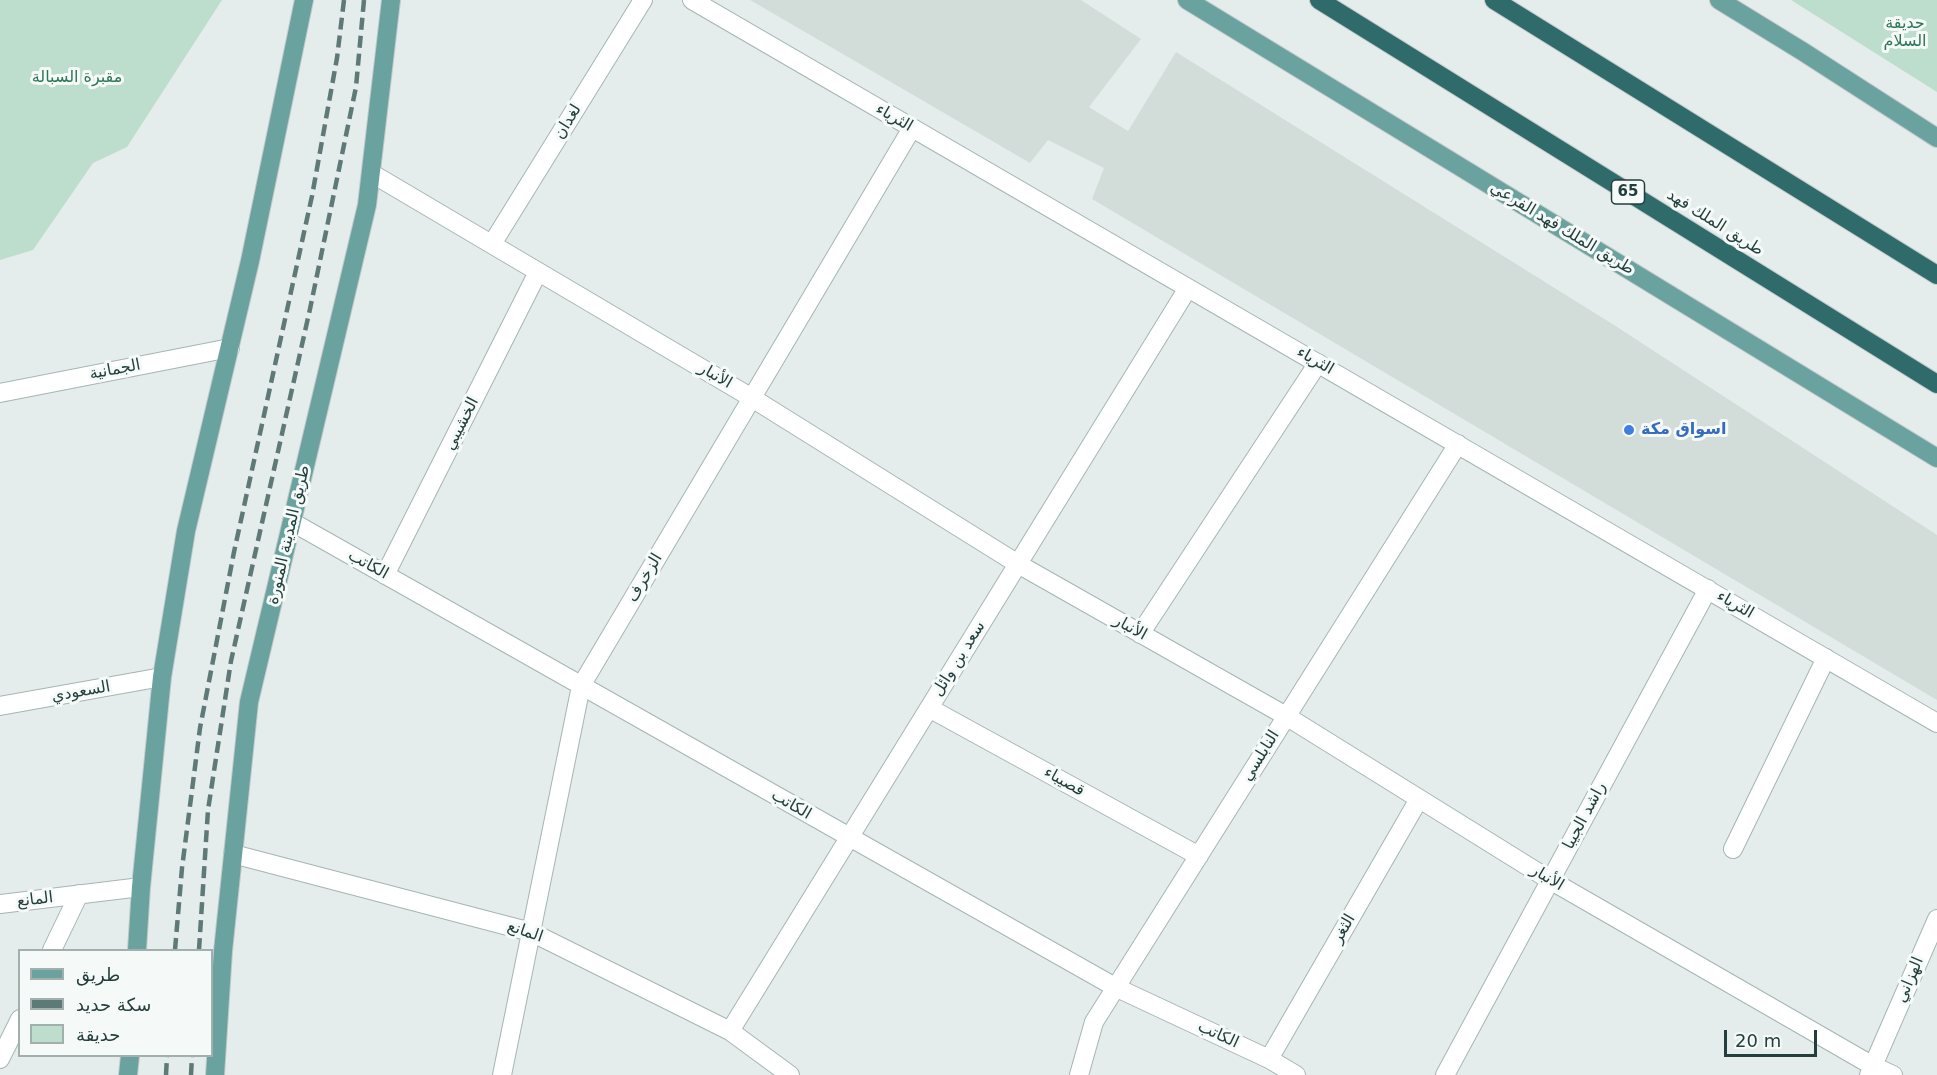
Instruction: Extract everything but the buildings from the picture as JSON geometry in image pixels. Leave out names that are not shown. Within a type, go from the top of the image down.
[{"type":"highway","name":"طريق الملك فهد","points":[[1319,0],[1937,384]]},
{"type":"highway","points":[[1494,0],[1937,275]]},
{"type":"main road","points":[[137,949],[162,677],[186,531],[250,261],[304,0]]},
{"type":"main road","name":"طريق المدينة المنورة","points":[[215,1075],[223,951],[249,702],[367,205],[391,0]]},
{"type":"main road","name":"طريق الملك فهد الفرعي","points":[[1187,0],[1937,458]]},
{"type":"main road","points":[[1719,0],[1937,138]]},
{"type":"main road","points":[[128,1075],[130,1057]]},
{"type":"street","name":"لغدان","points":[[492,244],[643,0]]},
{"type":"street","name":"الثرياء","points":[[692,0],[1937,723]]},
{"type":"street","name":"الزخرف","points":[[502,1075],[581,686],[912,128]]},
{"type":"street","name":"الأنبار","points":[[371,173],[752,398],[1018,564],[1286,716],[1550,880],[1871,1070],[1893,1075]]},
{"type":"street","name":"الخشيبي","points":[[385,575],[538,272]]},
{"type":"street","name":"سعد بن وائل","points":[[730,1031],[1188,288]]},
{"type":"street","name":"الجمانية","points":[[0,393],[230,348]]},
{"type":"street","points":[[1140,634],[1318,363]]},
{"type":"street","name":"النابلسي","points":[[1079,1075],[1094,1022],[1115,987],[1458,444]]},
{"type":"street","name":"الكاتب","points":[[292,522],[1115,987],[1269,1059],[1296,1075]]},
{"type":"street","name":"راشد الجيبا","points":[[1445,1075],[1708,589]]},
{"type":"street","points":[[1732,849],[1826,658]]},
{"type":"street","name":"السعودي","points":[[0,706],[162,677]]},
{"type":"street","name":"قصيباء","points":[[929,708],[1199,856]]},
{"type":"street","name":"الثغر","points":[[1269,1059],[1419,799]]},
{"type":"street","name":"المانع","points":[[233,854],[531,932],[730,1031],[790,1075]]},
{"type":"street","name":"المانع","points":[[0,904],[141,887]]},
{"type":"street","points":[[53,949],[79,894]]},
{"type":"street","name":"الهزاني","points":[[1871,1070],[1937,919]]},
{"type":"street","points":[[0,1059],[18,1023]]},
{"type":"shaded area","name":"اسواق مكة","points":[[750,0],[1081,0],[1141,39],[1089,107],[1128,131],[1176,52],[1614,325],[1937,535],[1937,700],[1092,199],[1104,168],[1048,140],[1030,163]]},
{"type":"green space","name":"مقبرة السبالة","points":[[0,0],[222,0],[127,147],[93,163],[33,250],[0,260]]},
{"type":"green space","name":"حديقة السلام","points":[[1791,0],[1937,0],[1937,92]]},
{"type":"railway","points":[[175,949],[182,868],[200,728],[234,552],[312,196],[337,58],[344,0]]},
{"type":"railway","points":[[199,949],[208,810],[231,661],[310,309],[356,87],[364,0]]},
{"type":"railway","points":[[166,1075],[167,1057]]},
{"type":"railway","points":[[191,1075],[192,1057]]},
{"type":"place","name":"اسواق مكة","points":[[1629,430]]}]
